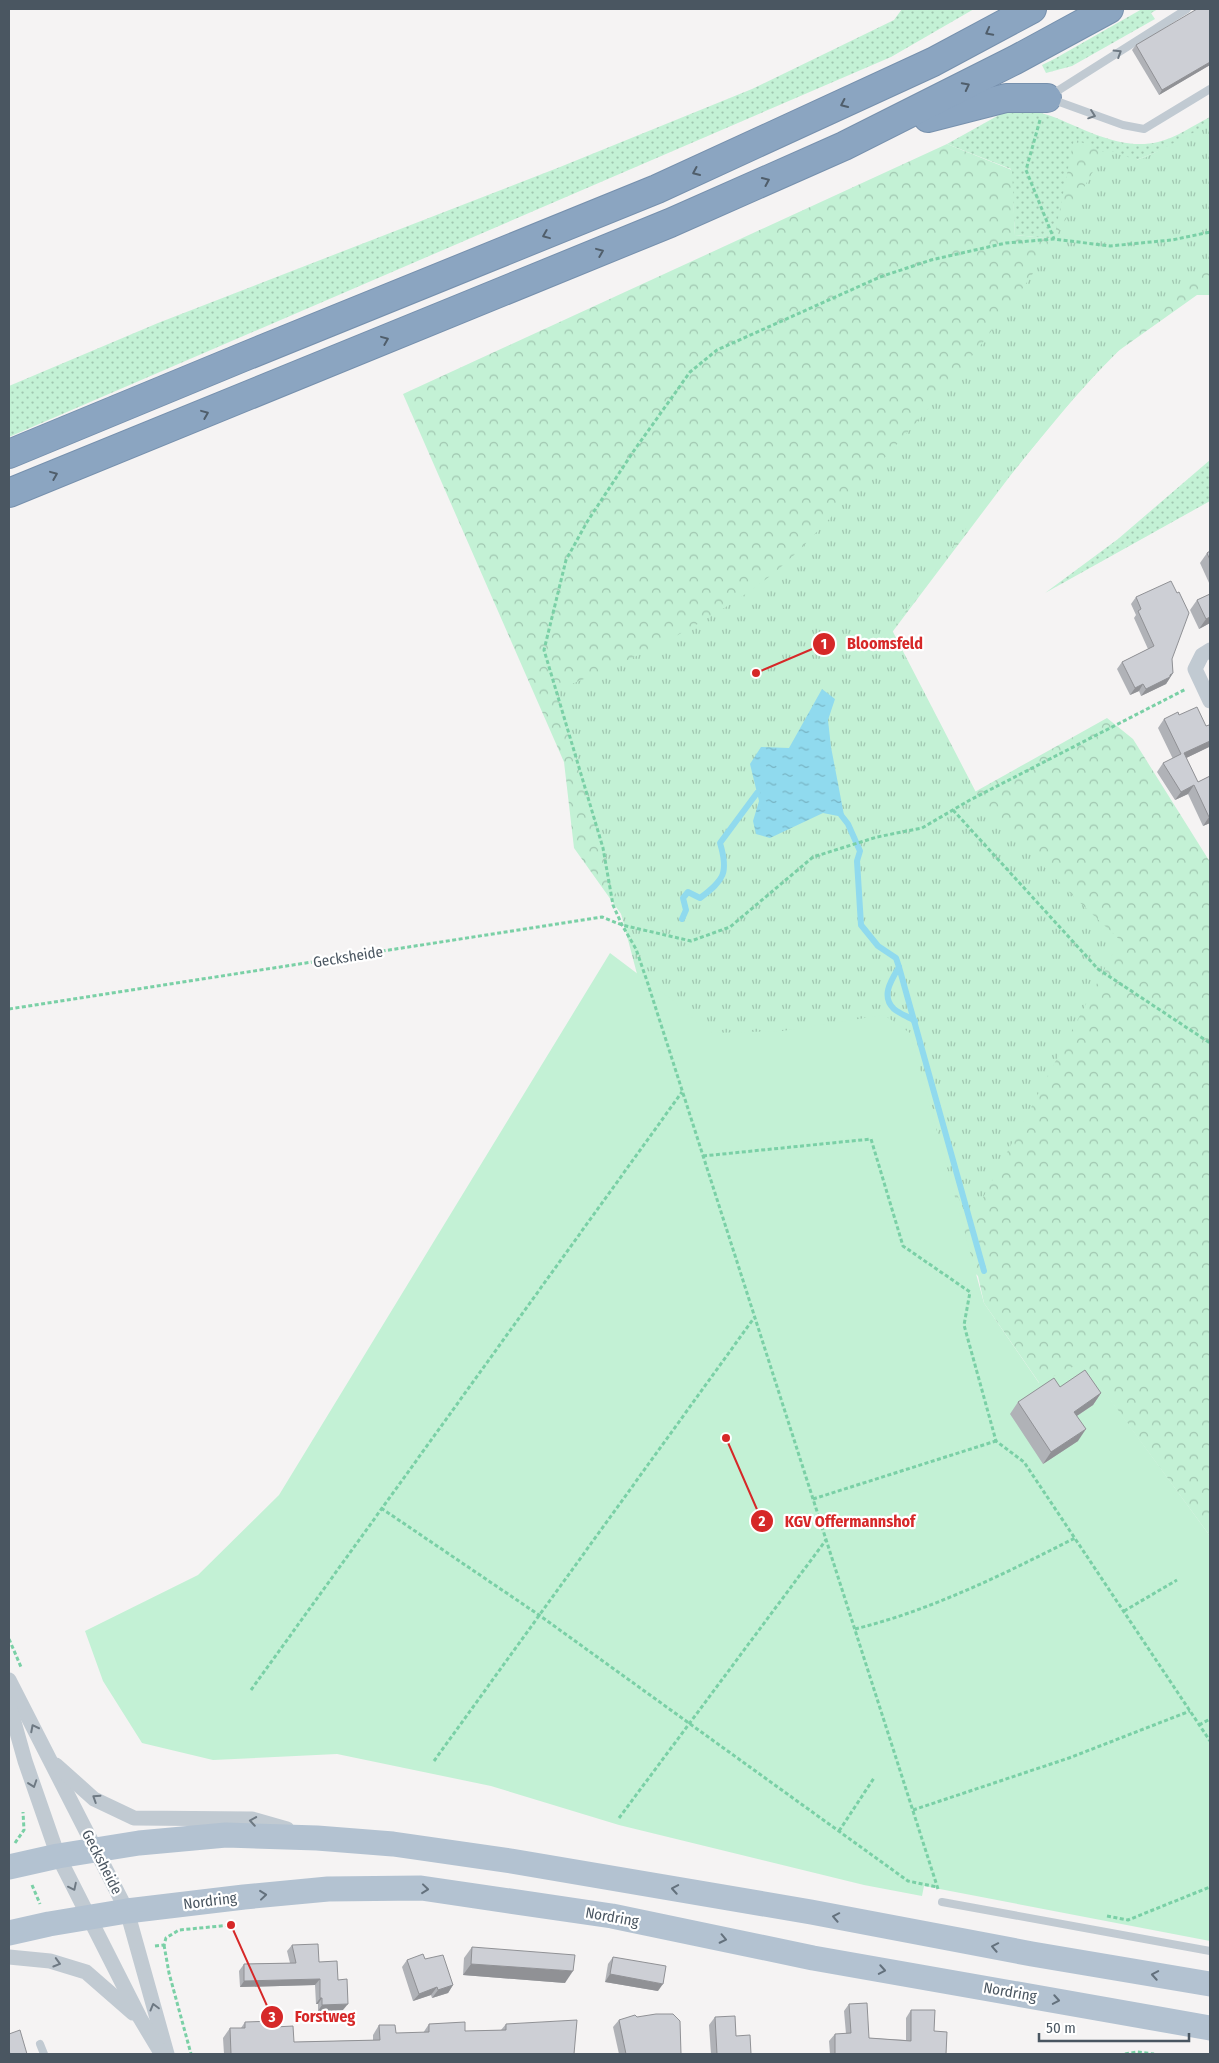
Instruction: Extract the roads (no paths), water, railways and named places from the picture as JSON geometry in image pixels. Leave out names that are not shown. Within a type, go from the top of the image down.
[{"type":"highway","points":[[9,454],[657,189],[933,62],[1032,9]]},
{"type":"highway","points":[[9,493],[661,227],[844,146],[998,69],[1109,9]]},
{"type":"highway","points":[[844,146],[936,115],[1006,98],[1047,98]]},
{"type":"main road","points":[[16,1865],[139,1843],[226,1834],[393,1844],[511,1861],[811,1912],[1032,1954],[1207,1984]]},
{"type":"main road","name":"Nordring","points":[[9,1933],[49,1924],[127,1911],[328,1889],[421,1888],[612,1916],[813,1958],[1210,2028]]},
{"type":"street","points":[[1210,650],[1202,654],[1195,669],[1210,701]]},
{"type":"street","name":"Gecksheide","points":[[9,1680],[127,1911],[167,2054]]},
{"type":"street","points":[[9,1704],[25,1761],[58,1856],[140,2018],[162,2054]]},
{"type":"street","points":[[50,1759],[94,1799],[134,1818],[252,1819],[317,1838]]},
{"type":"street","points":[[9,1957],[50,1961],[86,1972],[140,2018]]},
{"type":"lane","points":[[1047,98],[1186,9]]},
{"type":"lane","points":[[1047,98],[1123,126],[1144,129],[1210,89]]},
{"type":"lane","points":[[942,1902],[1210,1951]]},
{"type":"lane","points":[[40,2044],[44,2054]]},
{"type":"water","points":[[822,689],[835,699],[828,720],[831,747],[844,815],[838,816],[823,813],[770,838],[756,834],[753,821],[759,801],[750,764],[761,747],[789,748]]},
{"type":"waterway","points":[[682,919],[686,910],[683,898],[688,892],[700,898],[719,881],[724,869],[720,843],[757,793]]},
{"type":"waterway","points":[[841,815],[848,824],[860,851],[857,861],[861,925],[878,946],[896,958],[984,1271]]},
{"type":"waterway","points":[[899,967],[889,988],[888,999],[894,1009],[915,1021]]},
{"type":"place","name":"Bloomsfeld","points":[[756,673]]},
{"type":"place","name":"KGV Offermannshof","points":[[726,1438]]},
{"type":"place","name":"Forstweg","points":[[231,1925]]}]
